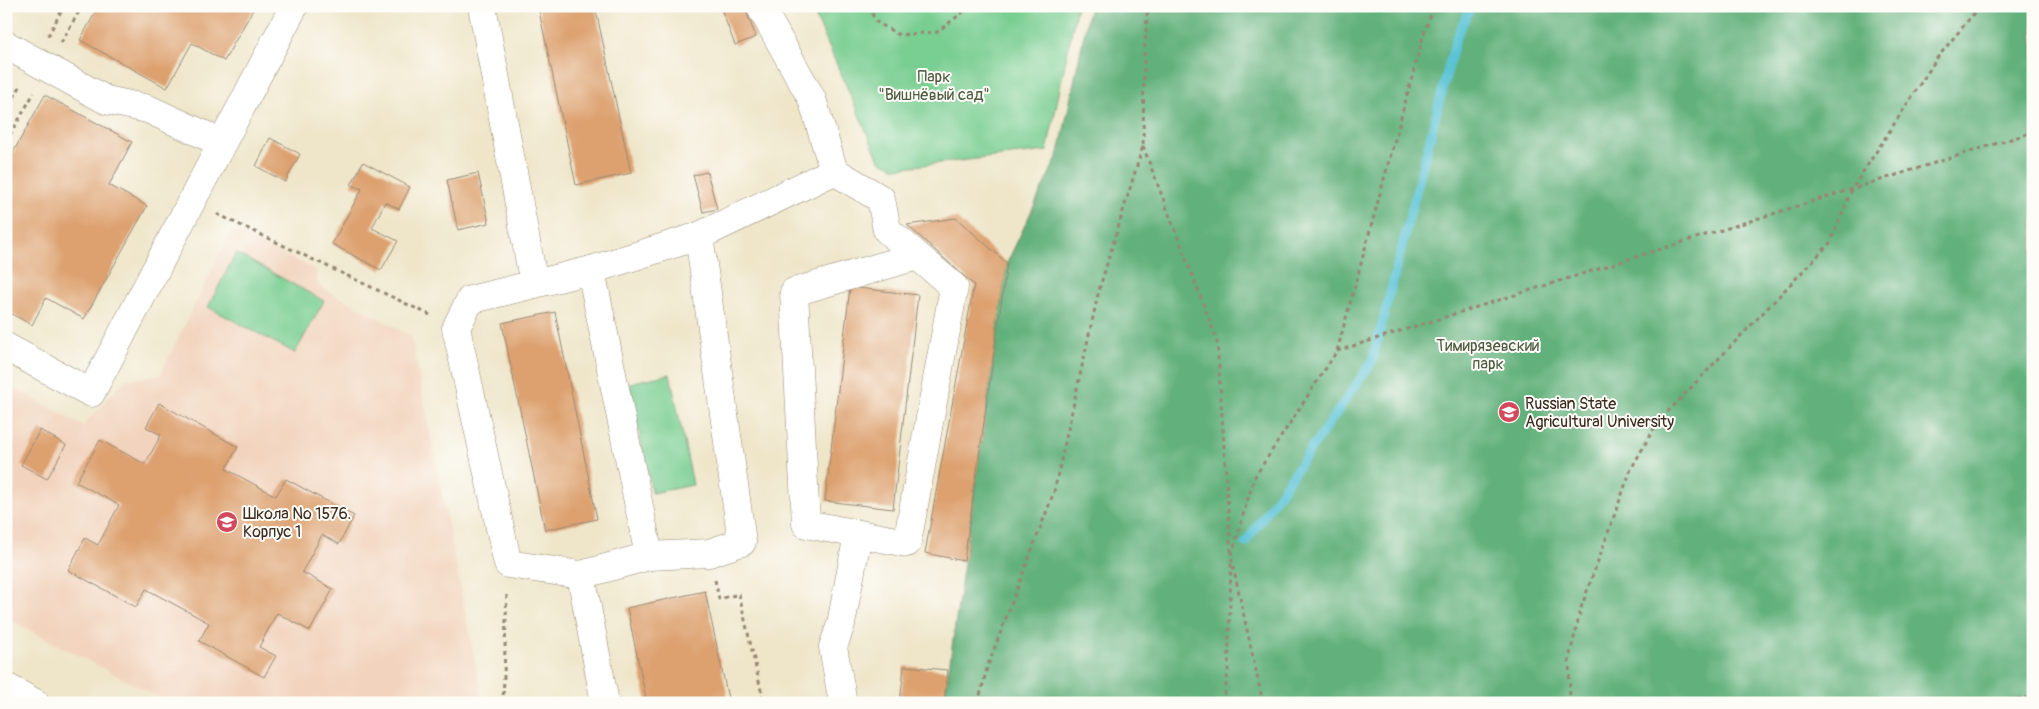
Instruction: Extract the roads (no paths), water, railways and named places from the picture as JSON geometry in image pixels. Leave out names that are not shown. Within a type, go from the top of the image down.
[{"type":"lane","points":[[6,347],[92,393],[294,6]]},
{"type":"lane","points":[[482,6],[534,284]]},
{"type":"lane","points":[[760,6],[812,99],[834,172],[881,199],[887,230],[954,287],[907,543],[806,524],[794,292],[917,256]]},
{"type":"lane","points":[[6,45],[106,100],[148,109],[222,143]]},
{"type":"lane","points":[[699,236],[742,542],[709,553],[649,556],[580,575],[508,564],[456,328],[470,300],[591,270],[699,236],[834,172]]},
{"type":"lane","points":[[591,270],[649,556]]},
{"type":"lane","points":[[843,703],[833,646],[842,624],[858,534]]},
{"type":"lane","points":[[580,575],[605,703]]},
{"type":"lane","points":[[6,687],[35,703]]},
{"type":"waterway","points":[[1245,543],[1372,362],[1456,38],[1471,6]]},
{"type":"place","name":"Russian State Agricultural University","points":[[1509,412]]},
{"type":"place","name":"Школа № 1576. Корпус 1","points":[[227,522]]},
{"type":"park label","name":"Парк \"Вишнёвый сад\"","points":[[934,85]]},
{"type":"park label","name":"Тимирязевский парк","points":[[1488,354]]}]
